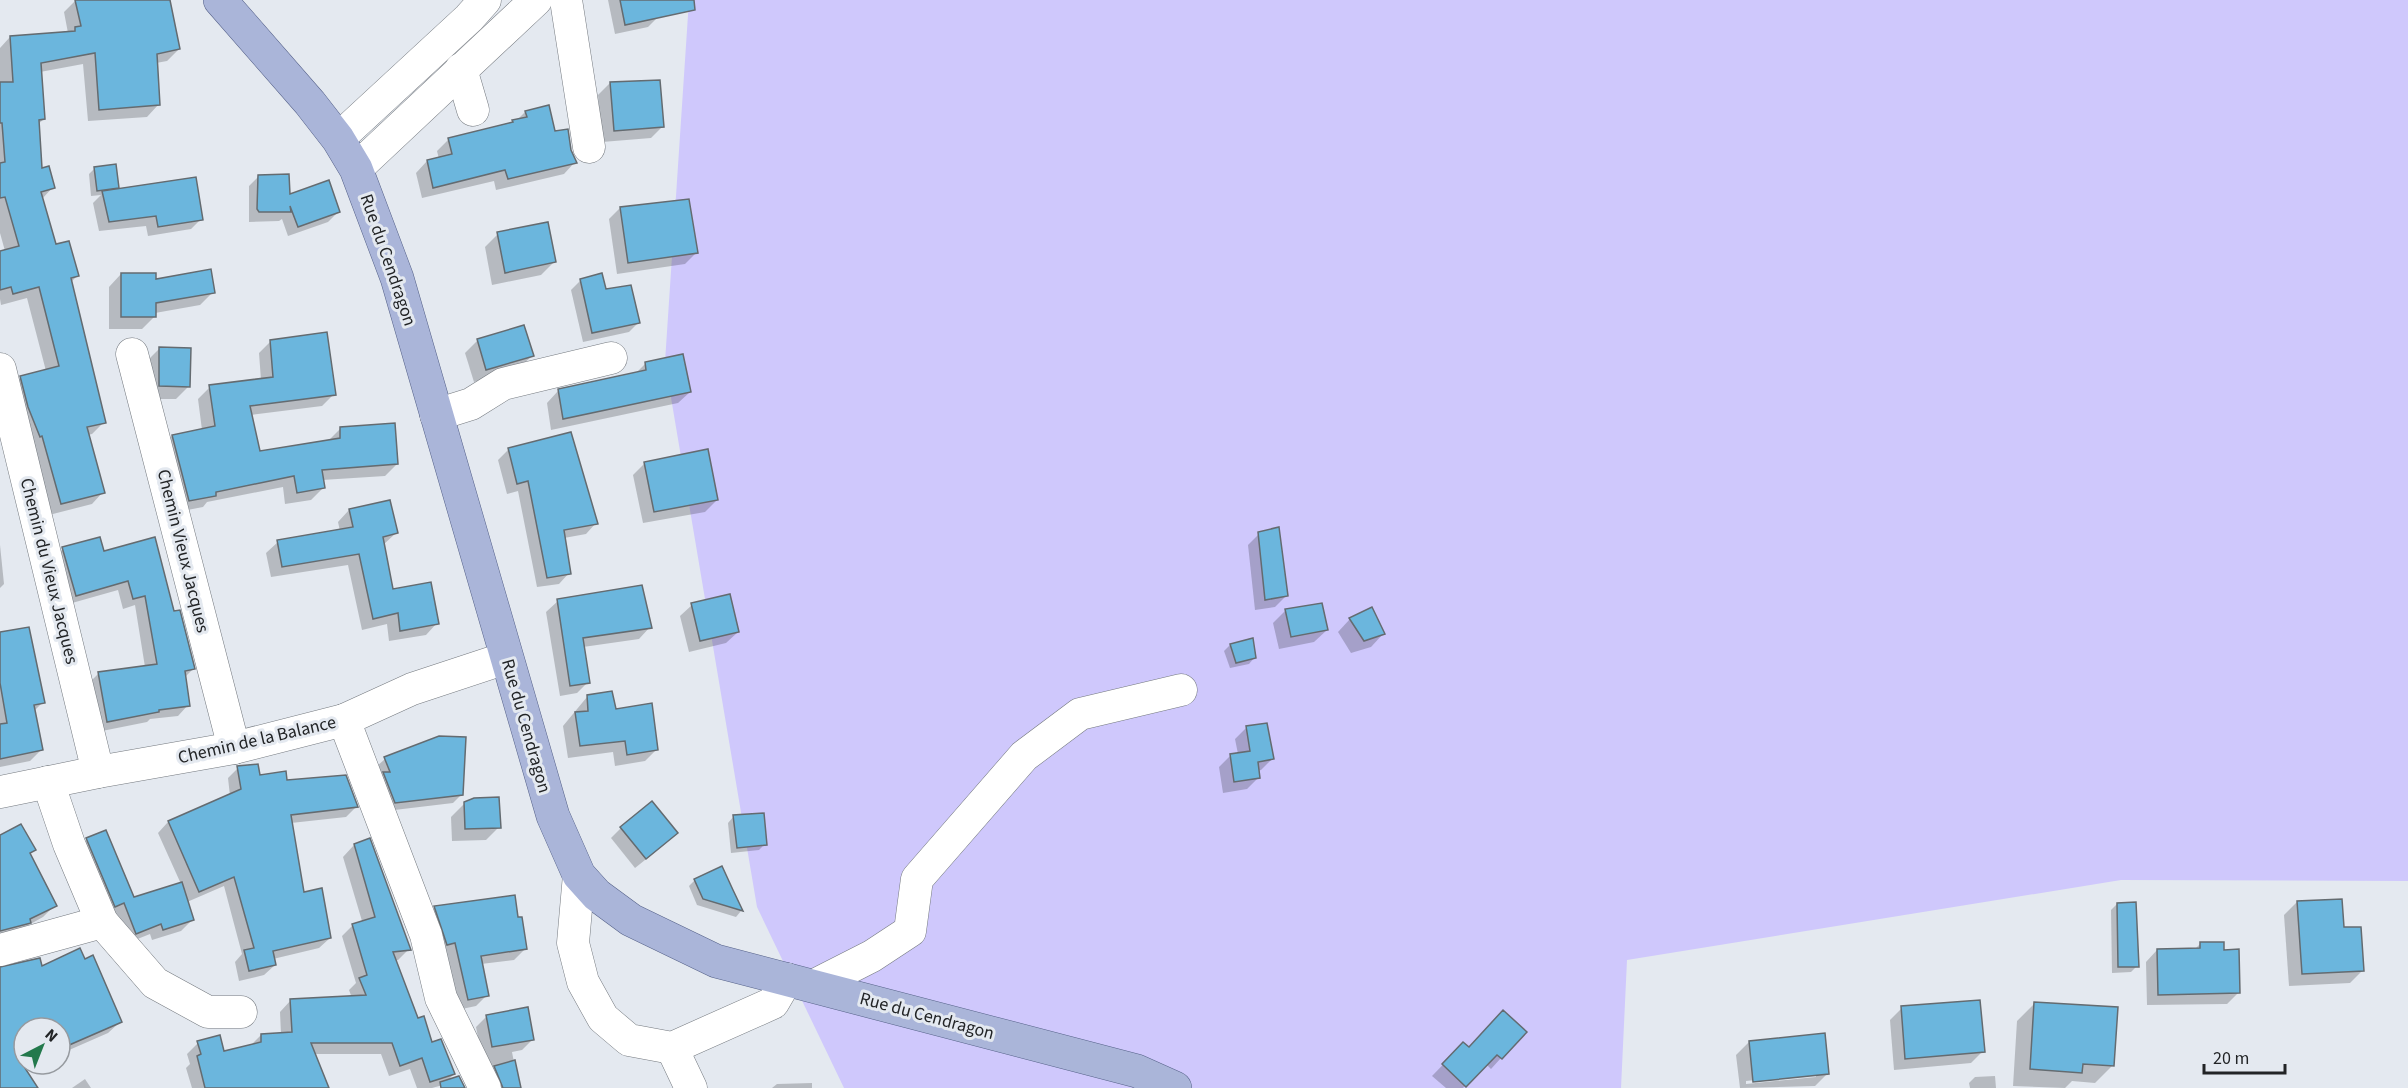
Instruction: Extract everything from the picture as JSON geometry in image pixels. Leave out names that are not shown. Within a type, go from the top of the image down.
[{"type":"main road","name":"Rue du Cendragon","points":[[220,0],[310,103],[338,139],[356,169],[397,278],[553,816],[579,874],[597,895],[631,920],[716,961],[1137,1071],[1175,1088]]},
{"type":"street","points":[[338,139],[469,18],[485,0]]},
{"type":"street","points":[[356,169],[536,0]]},
{"type":"street","points":[[566,0],[589,147]]},
{"type":"street","points":[[461,69],[473,110]]},
{"type":"street","name":"Chemin Vieux Jacques","points":[[132,354],[234,748]]},
{"type":"street","points":[[436,415],[471,404],[503,384],[611,358]]},
{"type":"street","name":"Chemin du Vieux Jacques","points":[[0,369],[99,772]]},
{"type":"street","name":"Chemin de la Balance","points":[[0,792],[234,748],[344,720],[412,689],[506,658]]},
{"type":"street","points":[[579,874],[573,943],[583,982],[603,1018],[629,1040],[672,1048],[773,1003],[800,983],[872,956],[910,931],[917,879],[1024,756],[1080,714],[1181,690]]},
{"type":"street","points":[[344,720],[426,936],[441,998],[485,1088]]},
{"type":"street","points":[[48,782],[69,844],[102,922],[155,983],[208,1012],[241,1012]]},
{"type":"street","points":[[0,950],[102,922]]},
{"type":"street","points":[[672,1048],[691,1088]]},
{"type":"shaded area","points":[[689,0],[2408,0],[2408,881],[2121,880],[1627,960],[1621,1088],[844,1088],[757,907],[665,362]]},
{"type":"building","points":[[75,0],[170,0],[180,49],[157,54],[160,105],[99,110],[95,53],[41,63],[45,119],[39,120],[42,168],[49,166],[55,188],[41,192],[56,244],[69,241],[79,276],[71,278],[106,423],[87,427],[105,493],[61,504],[42,436],[40,437],[28,407],[20,376],[59,366],[39,287],[13,294],[11,287],[0,290],[0,251],[19,246],[5,197],[0,198],[0,163],[5,162],[2,123],[0,123],[0,82],[13,82],[10,36],[75,31],[75,27],[81,26]]},
{"type":"building","points":[[620,0],[694,0],[695,10],[625,25]]},
{"type":"building","points":[[660,80],[664,127],[614,131],[610,82]]},
{"type":"building","points":[[549,105],[555,131],[568,129],[571,150],[577,163],[508,179],[505,170],[433,188],[427,160],[452,154],[448,138],[513,122],[512,120],[527,117],[525,111]]},
{"type":"building","points":[[116,164],[119,188],[97,191],[94,167]]},
{"type":"building","points":[[289,174],[290,194],[329,180],[340,212],[298,227],[290,206],[291,212],[259,212],[257,209],[258,175]]},
{"type":"building","points":[[196,177],[203,220],[158,227],[156,216],[109,222],[102,191]]},
{"type":"building","points":[[689,199],[698,253],[628,263],[620,207]]},
{"type":"building","points":[[548,222],[556,262],[505,273],[497,232]]},
{"type":"building","points":[[211,269],[215,293],[156,303],[156,317],[121,317],[121,273],[156,273],[156,279]]},
{"type":"building","points":[[602,273],[606,289],[631,285],[640,323],[592,333],[580,279]]},
{"type":"building","points":[[524,325],[534,356],[486,370],[477,339]]},
{"type":"building","points":[[327,332],[336,395],[250,406],[260,451],[340,438],[340,427],[395,423],[398,464],[322,470],[325,488],[297,493],[294,476],[216,492],[216,496],[189,501],[172,435],[215,426],[209,385],[273,377],[270,340]]},
{"type":"building","points":[[159,347],[191,348],[190,387],[159,386]]},
{"type":"building","points":[[683,354],[691,392],[563,419],[558,389],[646,370],[645,362]]},
{"type":"building","points":[[571,432],[598,524],[564,530],[571,574],[547,578],[528,481],[517,484],[508,448]]},
{"type":"building","points":[[708,449],[718,500],[654,512],[644,462]]},
{"type":"building","points":[[390,500],[398,533],[383,537],[393,589],[431,582],[439,624],[400,631],[398,613],[373,619],[359,554],[282,567],[277,540],[353,527],[349,509]]},
{"type":"building","points":[[1279,527],[1288,596],[1265,600],[1258,532]]},
{"type":"building","points":[[100,537],[104,551],[155,537],[174,611],[180,610],[195,669],[185,671],[190,706],[159,710],[159,712],[107,722],[98,672],[157,664],[145,596],[133,599],[128,581],[76,596],[62,547]]},
{"type":"building","points":[[642,585],[652,628],[583,638],[590,683],[570,686],[557,599]]},
{"type":"building","points":[[730,594],[739,632],[700,641],[691,603]]},
{"type":"building","points":[[1322,603],[1328,630],[1291,637],[1285,609]]},
{"type":"building","points":[[1372,607],[1385,634],[1364,641],[1349,618]]},
{"type":"building","points":[[29,627],[45,703],[34,705],[43,750],[0,759],[0,724],[7,723],[0,683],[0,632]]},
{"type":"building","points":[[1253,638],[1256,658],[1236,663],[1230,644]]},
{"type":"building","points":[[612,691],[616,709],[652,703],[658,750],[627,755],[625,741],[580,746],[575,712],[588,711],[587,695]]},
{"type":"building","points":[[1267,723],[1274,759],[1258,762],[1260,778],[1234,782],[1230,754],[1250,751],[1246,726]]},
{"type":"building","points":[[439,736],[466,737],[463,795],[395,803],[383,772],[390,772],[384,757]]},
{"type":"building","points":[[258,764],[260,775],[286,771],[287,780],[346,775],[358,807],[291,815],[304,892],[322,888],[331,938],[273,951],[276,965],[249,971],[244,950],[254,948],[234,877],[199,892],[168,821],[241,789],[237,766]]},
{"type":"building","points":[[499,797],[501,828],[465,829],[464,802],[474,798]]},
{"type":"building","points":[[652,801],[678,833],[646,859],[620,827]]},
{"type":"building","points":[[764,813],[767,845],[737,848],[733,815]]},
{"type":"building","points":[[21,824],[36,850],[30,853],[57,906],[30,919],[31,923],[0,931],[0,835]]},
{"type":"building","points":[[106,830],[134,897],[182,882],[194,920],[163,930],[161,924],[136,934],[124,903],[115,907],[86,838]]},
{"type":"building","points":[[370,838],[411,950],[393,952],[418,1018],[424,1016],[432,1042],[441,1039],[455,1074],[430,1082],[422,1058],[400,1066],[392,1043],[311,1043],[329,1088],[205,1088],[197,1056],[201,1054],[197,1041],[220,1035],[224,1051],[261,1042],[261,1034],[292,1032],[290,999],[366,995],[359,978],[367,975],[352,924],[375,917],[354,844]]},
{"type":"building","points":[[722,866],[743,911],[703,899],[694,879]]},
{"type":"building","points":[[515,895],[518,917],[522,917],[527,949],[481,956],[489,996],[468,1000],[455,943],[447,945],[434,906]]},
{"type":"building","points":[[2342,899],[2344,927],[2361,927],[2364,971],[2302,974],[2297,901]]},
{"type":"building","points":[[2136,902],[2139,967],[2118,967],[2117,903]]},
{"type":"building","points":[[2200,942],[2224,942],[2224,950],[2239,949],[2240,993],[2158,995],[2157,949],[2200,948]]},
{"type":"building","points":[[80,948],[85,959],[93,955],[122,1022],[72,1044],[72,1016],[12,1016],[12,1076],[30,1076],[38,1088],[0,1088],[0,967],[40,958],[42,966]]},
{"type":"building","points":[[1980,1000],[1985,1052],[1905,1059],[1901,1006]]},
{"type":"building","points":[[2034,1002],[2118,1007],[2114,1066],[2083,1064],[2082,1073],[2030,1069]]},
{"type":"building","points":[[528,1007],[534,1040],[492,1047],[486,1015]]},
{"type":"building","points":[[1503,1010],[1527,1032],[1502,1059],[1497,1055],[1466,1087],[1442,1064],[1463,1042],[1469,1047]]},
{"type":"building","points":[[1825,1033],[1829,1074],[1753,1082],[1749,1041]]},
{"type":"building","points":[[515,1060],[521,1088],[503,1088],[494,1066]]},
{"type":"building","points":[[459,1076],[465,1088],[441,1088],[440,1082]]}]
